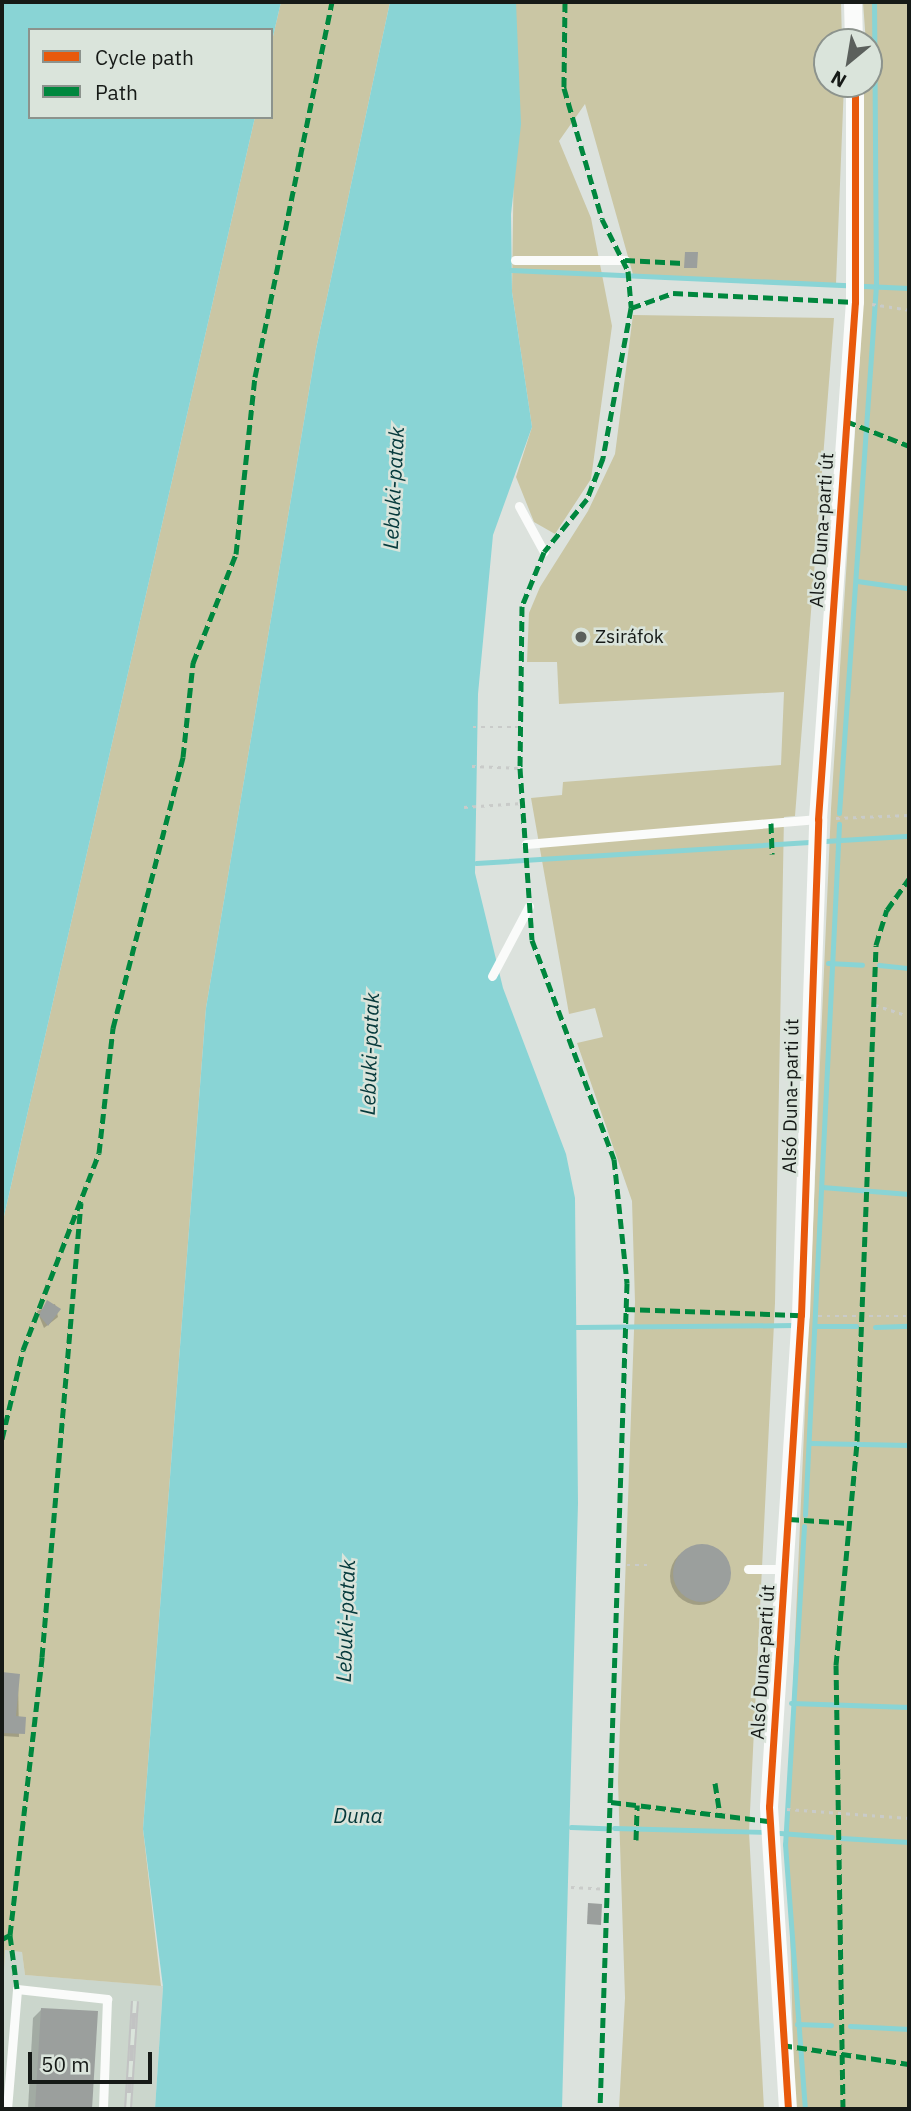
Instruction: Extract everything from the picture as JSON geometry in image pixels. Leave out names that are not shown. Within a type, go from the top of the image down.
[{"type":"street","points":[[853,2],[854,28]]},
{"type":"street","name":"Alsó Duna-parti út","points":[[788,2109],[768,1821],[801,1315],[818,833],[855,285],[855,98]]},
{"type":"lane","points":[[515,260],[625,260]]},
{"type":"lane","points":[[519,506],[544,552]]},
{"type":"lane","points":[[526,844],[818,833]]},
{"type":"lane","points":[[492,976],[529,906]]},
{"type":"lane","points":[[748,1569],[785,1569]]},
{"type":"lane","points":[[7,2109],[17,1989],[107,2000],[103,2109]]},
{"type":"path","points":[[872,304],[909,310]]},
{"type":"path","points":[[473,727],[520,727]]},
{"type":"path","points":[[472,766],[520,768]]},
{"type":"path","points":[[464,807],[522,803]]},
{"type":"path","points":[[844,818],[909,815]]},
{"type":"path","points":[[875,1005],[909,1016]]},
{"type":"path","points":[[819,1316],[909,1316]]},
{"type":"path","points":[[627,1565],[649,1565]]},
{"type":"path","points":[[783,1808],[909,1818]]},
{"type":"path","points":[[571,1887],[611,1889]]},
{"type":"shaded area","points":[[281,2],[390,2],[316,349],[206,1008],[143,1829],[161,1986],[25,1975],[22,1952],[5,1950],[2,2009],[2,1225],[255,119],[273,119],[273,36]]},
{"type":"shaded area","points":[[516,2],[841,2],[842,28],[813,28],[813,98],[843,98],[836,284],[634,278],[585,104],[559,141],[591,218],[612,326],[591,479],[555,534],[534,522],[516,477],[532,427],[512,292]]},
{"type":"shaded area","points":[[863,2],[909,2],[909,2109],[795,2109],[787,1824],[831,809],[862,322],[863,98],[883,98],[883,28],[865,28]]},
{"type":"shaded area","points":[[633,315],[834,318],[795,816],[784,817],[775,1303],[749,1832],[764,2109],[619,2109],[625,1998],[618,1782],[635,1302],[632,1201],[577,1043],[603,1037],[595,1008],[569,1014],[531,798],[562,795],[563,782],[781,765],[784,692],[559,704],[557,662],[527,662],[529,613],[540,587],[588,511],[615,454]]},
{"type":"shaded area","points":[[4,1950],[22,1951],[25,1975],[163,1986],[155,2109],[2,2109]]},
{"type":"water","points":[[2,2],[281,2],[273,36],[273,28],[28,28],[28,119],[255,119],[2,1225]]},
{"type":"water","name":"Duna","points":[[390,2],[516,2],[521,124],[511,214],[512,292],[532,427],[493,535],[478,694],[475,873],[503,988],[566,1154],[575,1198],[578,1503],[562,2109],[155,2109],[163,1987],[143,1829],[206,1008],[316,349]]},
{"type":"building","points":[[685,252],[698,252],[697,268],[684,268]]},
{"type":"building","points":[[47,1300],[61,1309],[48,1326],[39,1315]]},
{"type":"building","points":[[696,1544],[708,1544],[723,1552],[731,1567],[731,1579],[723,1594],[708,1602],[696,1602],[681,1594],[673,1579],[673,1567],[681,1552]]},
{"type":"building","points":[[2,1672],[20,1674],[16,1716],[26,1717],[25,1734],[2,1733]]},
{"type":"building","points":[[588,1903],[602,1904],[601,1925],[587,1924]]},
{"type":"building","points":[[41,2008],[98,2011],[92,2109],[35,2109]]},
{"type":"waterway","points":[[839,813],[876,285],[874,2]]},
{"type":"waterway","points":[[511,270],[909,288]]},
{"type":"waterway","points":[[857,581],[907,588]]},
{"type":"waterway","points":[[805,1515],[839,824]]},
{"type":"waterway","points":[[476,863],[909,836]]},
{"type":"waterway","points":[[828,963],[862,965]]},
{"type":"waterway","points":[[879,965],[909,968]]},
{"type":"waterway","points":[[822,1187],[909,1194]]},
{"type":"waterway","points":[[576,1327],[793,1325]]},
{"type":"waterway","points":[[816,1326],[856,1326]]},
{"type":"waterway","points":[[875,1327],[909,1326]]},
{"type":"waterway","points":[[810,1443],[909,1445]]},
{"type":"waterway","points":[[804,1526],[785,1844],[805,2109]]},
{"type":"waterway","points":[[791,1703],[909,1707]]},
{"type":"waterway","points":[[571,1827],[605,1828]]},
{"type":"waterway","points":[[614,1828],[762,1832]]},
{"type":"waterway","points":[[780,1833],[832,1837]]},
{"type":"waterway","points":[[841,1838],[909,1842]]},
{"type":"waterway","points":[[797,2024],[831,2025]]},
{"type":"waterway","points":[[850,2026],[909,2029]]},
{"type":"railway","points":[[128,2109],[135,2001]]},
{"type":"marked path","points":[[2,1439],[23,1350],[99,1153],[113,1028],[183,757],[193,663],[236,554],[255,377],[332,2]]},
{"type":"marked path","points":[[565,2],[564,88],[602,219],[628,271],[631,308],[603,458],[587,499],[544,552],[522,606],[520,768],[532,940],[614,1159],[627,1283],[600,2109]]},
{"type":"marked path","points":[[625,260],[683,263]]},
{"type":"marked path","points":[[631,308],[673,293],[855,302]]},
{"type":"marked path","points":[[846,421],[909,446]]},
{"type":"marked path","points":[[771,823],[772,854]]},
{"type":"marked path","points":[[843,2109],[836,1665],[857,1441],[876,945],[887,910],[909,879]]},
{"type":"marked path","points":[[2,1939],[10,1935],[42,1657],[81,1203]]},
{"type":"marked path","points":[[625,1309],[801,1315]]},
{"type":"marked path","points":[[789,1519],[849,1523]]},
{"type":"marked path","points":[[715,1783],[720,1816]]},
{"type":"marked path","points":[[611,1802],[768,1821]]},
{"type":"marked path","points":[[636,1840],[637,1805]]},
{"type":"marked path","points":[[10,1935],[17,1989]]},
{"type":"marked path","points":[[782,2045],[909,2064]]},
{"type":"cycle path","points":[[788,2109],[769,1807],[801,1315],[818,819],[855,302],[855,98]]},
{"type":"place","name":"Zsiráfok","points":[[581,637]]},
{"type":"water label","name":"Lebuki-patak","points":[[393,488]]},
{"type":"water label","name":"Lebuki-patak","points":[[369,1054]]},
{"type":"water label","name":"Lebuki-patak","points":[[345,1621]]}]
